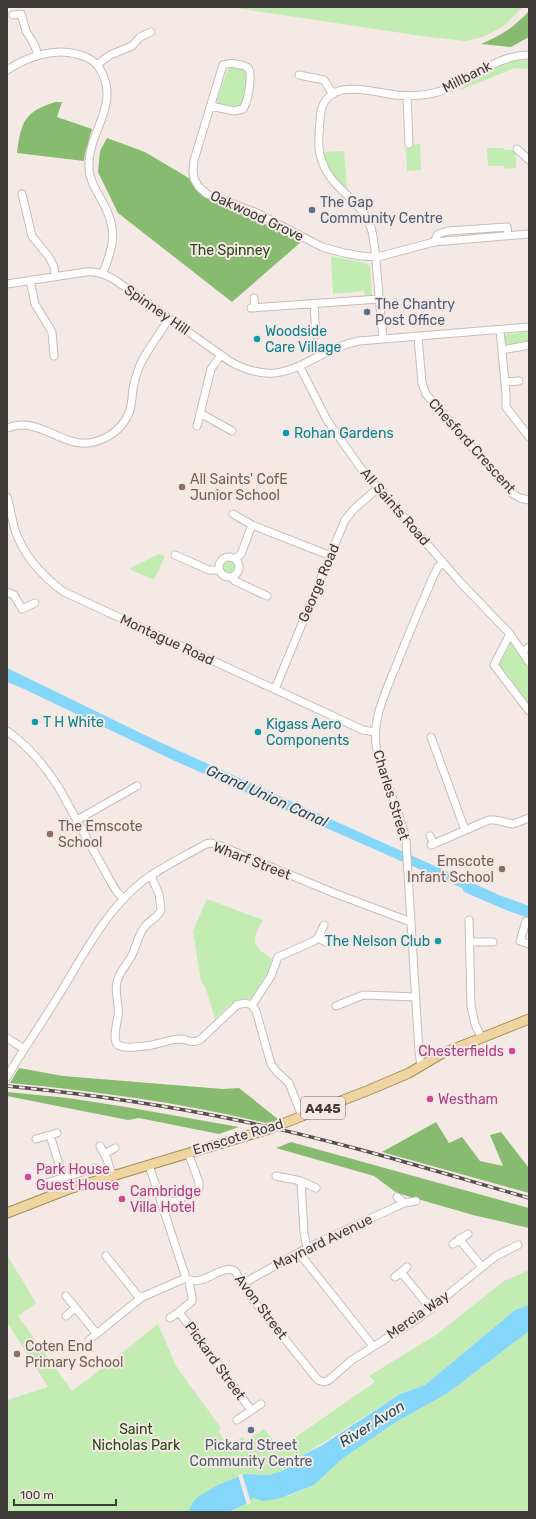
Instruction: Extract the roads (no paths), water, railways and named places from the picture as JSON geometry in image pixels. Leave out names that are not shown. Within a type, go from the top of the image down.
[{"type":"main road","name":"Emscote Road","points":[[7,1213],[67,1190],[112,1175],[262,1131],[357,1095],[409,1073],[441,1054],[529,1018]]},
{"type":"street","points":[[13,15],[20,14],[26,31],[34,44],[38,55]]},
{"type":"street","points":[[98,64],[110,55],[132,46],[140,37],[151,32]]},
{"type":"street","points":[[7,70],[38,55],[60,52],[73,53],[83,56],[98,64],[107,84],[107,98],[92,147],[89,167],[92,183],[108,212],[112,225],[112,249],[103,273],[91,272],[7,284]]},
{"type":"street","name":"Millbank","points":[[333,94],[341,90],[350,89],[407,96],[421,96],[452,87],[500,60],[509,57],[529,55]]},
{"type":"street","name":"Oakwood Grove","points":[[211,106],[234,111],[243,109],[247,104],[248,98],[250,74],[248,68],[242,65],[230,63],[223,65],[194,160],[193,175],[199,187],[211,197],[256,213],[322,246],[351,255],[376,257],[434,242],[438,234],[448,231],[507,227],[508,236],[529,234]]},
{"type":"street","points":[[299,74],[324,80],[333,94],[325,101],[320,110],[320,157],[331,179],[359,205],[366,216],[373,235],[383,339]]},
{"type":"street","points":[[407,96],[409,144]]},
{"type":"street","points":[[517,149],[529,160]]},
{"type":"street","points":[[22,194],[32,236],[49,257],[54,267],[55,277]]},
{"type":"street","name":"Spinney Hill","points":[[103,273],[221,355],[242,368],[258,372],[282,372],[300,366],[342,346],[359,341],[529,327]]},
{"type":"street","points":[[30,280],[35,304],[52,332],[54,356]]},
{"type":"street","points":[[254,298],[253,308],[379,299]]},
{"type":"street","points":[[314,304],[316,335]]},
{"type":"street","points":[[7,428],[18,425],[28,425],[68,440],[82,443],[99,440],[114,433],[123,424],[130,410],[135,380],[140,365],[169,318]]},
{"type":"street","points":[[500,330],[506,408],[529,437]]},
{"type":"street","name":"Chesford Crescent","points":[[418,337],[422,383],[426,394],[507,488],[516,496],[529,502]]},
{"type":"street","points":[[502,350],[529,345]]},
{"type":"street","points":[[197,426],[211,369],[221,355]]},
{"type":"street","name":"All Saints Road","points":[[300,366],[327,420],[360,467],[476,600],[510,634],[529,662]]},
{"type":"street","points":[[505,382],[519,381]]},
{"type":"street","points":[[200,412],[232,431]]},
{"type":"street","name":"George Road","points":[[275,689],[347,518],[354,508],[378,488]]},
{"type":"street","name":"Montague Road","points":[[7,497],[8,508],[15,531],[25,551],[40,572],[64,592],[363,730],[375,732]]},
{"type":"street","points":[[233,514],[252,525],[331,556]]},
{"type":"street","points":[[235,559],[241,554],[252,525]]},
{"type":"street","points":[[175,555],[209,570],[219,570]]},
{"type":"street","points":[[235,559],[228,557],[223,559],[219,565],[219,570],[222,575],[231,577],[235,581],[267,596]]},
{"type":"street","points":[[231,577],[238,570],[235,559]]},
{"type":"street","name":"Charles Street","points":[[421,1066],[407,846],[402,826],[379,758],[375,732],[379,712],[388,686],[433,577],[438,567],[443,562]]},
{"type":"street","points":[[7,592],[14,595],[22,609],[35,603]]},
{"type":"street","points":[[510,634],[494,665],[529,711]]},
{"type":"street","points":[[522,652],[529,647]]},
{"type":"street","points":[[7,731],[39,760],[59,788],[115,888],[124,899]]},
{"type":"street","points":[[431,737],[465,830]]},
{"type":"street","points":[[77,820],[137,786]]},
{"type":"street","points":[[430,836],[432,844],[492,820],[512,824],[529,818]]},
{"type":"street","name":"Wharf Street","points":[[7,1077],[62,990],[80,958],[124,899],[143,881],[206,844],[211,843],[334,893],[412,922]]},
{"type":"street","points":[[151,876],[159,894],[161,910],[159,914],[147,924],[139,935],[132,956],[119,976],[116,986],[118,1010],[114,1036],[115,1043],[118,1046],[130,1047],[152,1046],[180,1039],[196,1042],[237,1005],[245,1003],[252,1005],[256,1010],[272,1064],[277,1072],[289,1083],[302,1116]]},
{"type":"street","points":[[469,920],[471,1006],[474,1024],[481,1037]]},
{"type":"street","points":[[526,921],[520,941],[529,944]]},
{"type":"street","points":[[252,1005],[272,976],[278,957],[309,944],[318,938],[324,925]]},
{"type":"street","points":[[318,938],[326,942]]},
{"type":"street","points":[[470,942],[493,942]]},
{"type":"street","points":[[336,1006],[363,995],[416,997]]},
{"type":"street","points":[[7,1038],[24,1049]]},
{"type":"street","points":[[36,1138],[54,1134],[67,1190]]},
{"type":"street","points":[[100,1146],[112,1175]]},
{"type":"street","points":[[104,1154],[115,1148]]},
{"type":"street","points":[[166,1219],[169,1206],[196,1191],[200,1186],[188,1152]]},
{"type":"street","name":"Pickard Street","points":[[149,1164],[166,1219],[188,1279],[188,1286],[193,1299],[190,1304],[170,1318]]},
{"type":"street","points":[[43,1184],[95,1168]]},
{"type":"street","points":[[276,1176],[301,1181],[316,1188]]},
{"type":"street","points":[[301,1181],[304,1233],[308,1248]]},
{"type":"street","points":[[158,1195],[165,1200],[174,1202]]},
{"type":"street","points":[[397,1197],[404,1202]]},
{"type":"street","name":"Maynard Avenue","points":[[242,1284],[308,1248],[404,1202],[416,1201]]},
{"type":"street","points":[[468,1234],[456,1242],[482,1267]]},
{"type":"street","name":"Mercia Way","points":[[318,1380],[322,1382],[327,1381],[352,1360],[431,1309],[504,1251],[518,1245]]},
{"type":"street","points":[[299,1253],[373,1346]]},
{"type":"street","points":[[106,1256],[136,1295],[142,1297]]},
{"type":"street","name":"Avon Street","points":[[188,1279],[196,1281],[226,1270],[231,1269],[235,1271],[242,1284],[318,1380]]},
{"type":"street","points":[[401,1272],[431,1309]]},
{"type":"street","points":[[89,1340],[142,1297],[188,1279]]},
{"type":"street","points":[[66,1296],[96,1333]]},
{"type":"street","points":[[66,1316],[75,1308]]},
{"type":"street","name":"Pickard Street","points":[[179,1312],[251,1410]]},
{"type":"street","name":"Pickard Street","points":[[237,1420],[261,1404]]},
{"type":"water","name":"Grand Union Canal","points":[[7,668],[155,740],[499,895],[529,906],[529,918],[464,892],[462,888],[175,761],[7,682]]},
{"type":"water","name":"River Avon","points":[[529,1305],[529,1331],[448,1393],[396,1422],[342,1459],[314,1485],[281,1498],[264,1501],[253,1498],[244,1505],[228,1512],[188,1512],[193,1502],[199,1496],[220,1484],[245,1474],[269,1475],[285,1470],[305,1454],[321,1446],[400,1394],[425,1385],[515,1310]]},
{"type":"railway","points":[[7,1086],[187,1110],[246,1122],[353,1148],[529,1198]]},
{"type":"place","name":"The Gap Community Centre","points":[[312,210]]},
{"type":"place","name":"The Chantry Post Office","points":[[367,312]]},
{"type":"place","name":"Woodside Care Village","points":[[257,339]]},
{"type":"place","name":"Rohan Gardens","points":[[286,433]]},
{"type":"place","name":"All Saints' CofE Junior School","points":[[182,487]]},
{"type":"place","name":"T H White","points":[[35,722]]},
{"type":"place","name":"Kigass Aero Components","points":[[258,732]]},
{"type":"place","name":"The Emscote School","points":[[50,834]]},
{"type":"place","name":"Emscote Infant School","points":[[502,869]]},
{"type":"place","name":"The Nelson Club","points":[[438,941]]},
{"type":"place","name":"Chesterfields","points":[[512,1051]]},
{"type":"place","name":"Westham","points":[[430,1099]]},
{"type":"place","name":"Park House Guest House","points":[[28,1177]]},
{"type":"place","name":"Cambridge Villa Hotel","points":[[122,1199]]},
{"type":"place","name":"Coten End Primary School","points":[[17,1354]]},
{"type":"place","name":"Pickard Street Community Centre","points":[[251,1430]]},
{"type":"park label","name":"The Spinney","points":[[230,250]]},
{"type":"park label","name":"Saint Nicholas Park","points":[[136,1438]]}]
